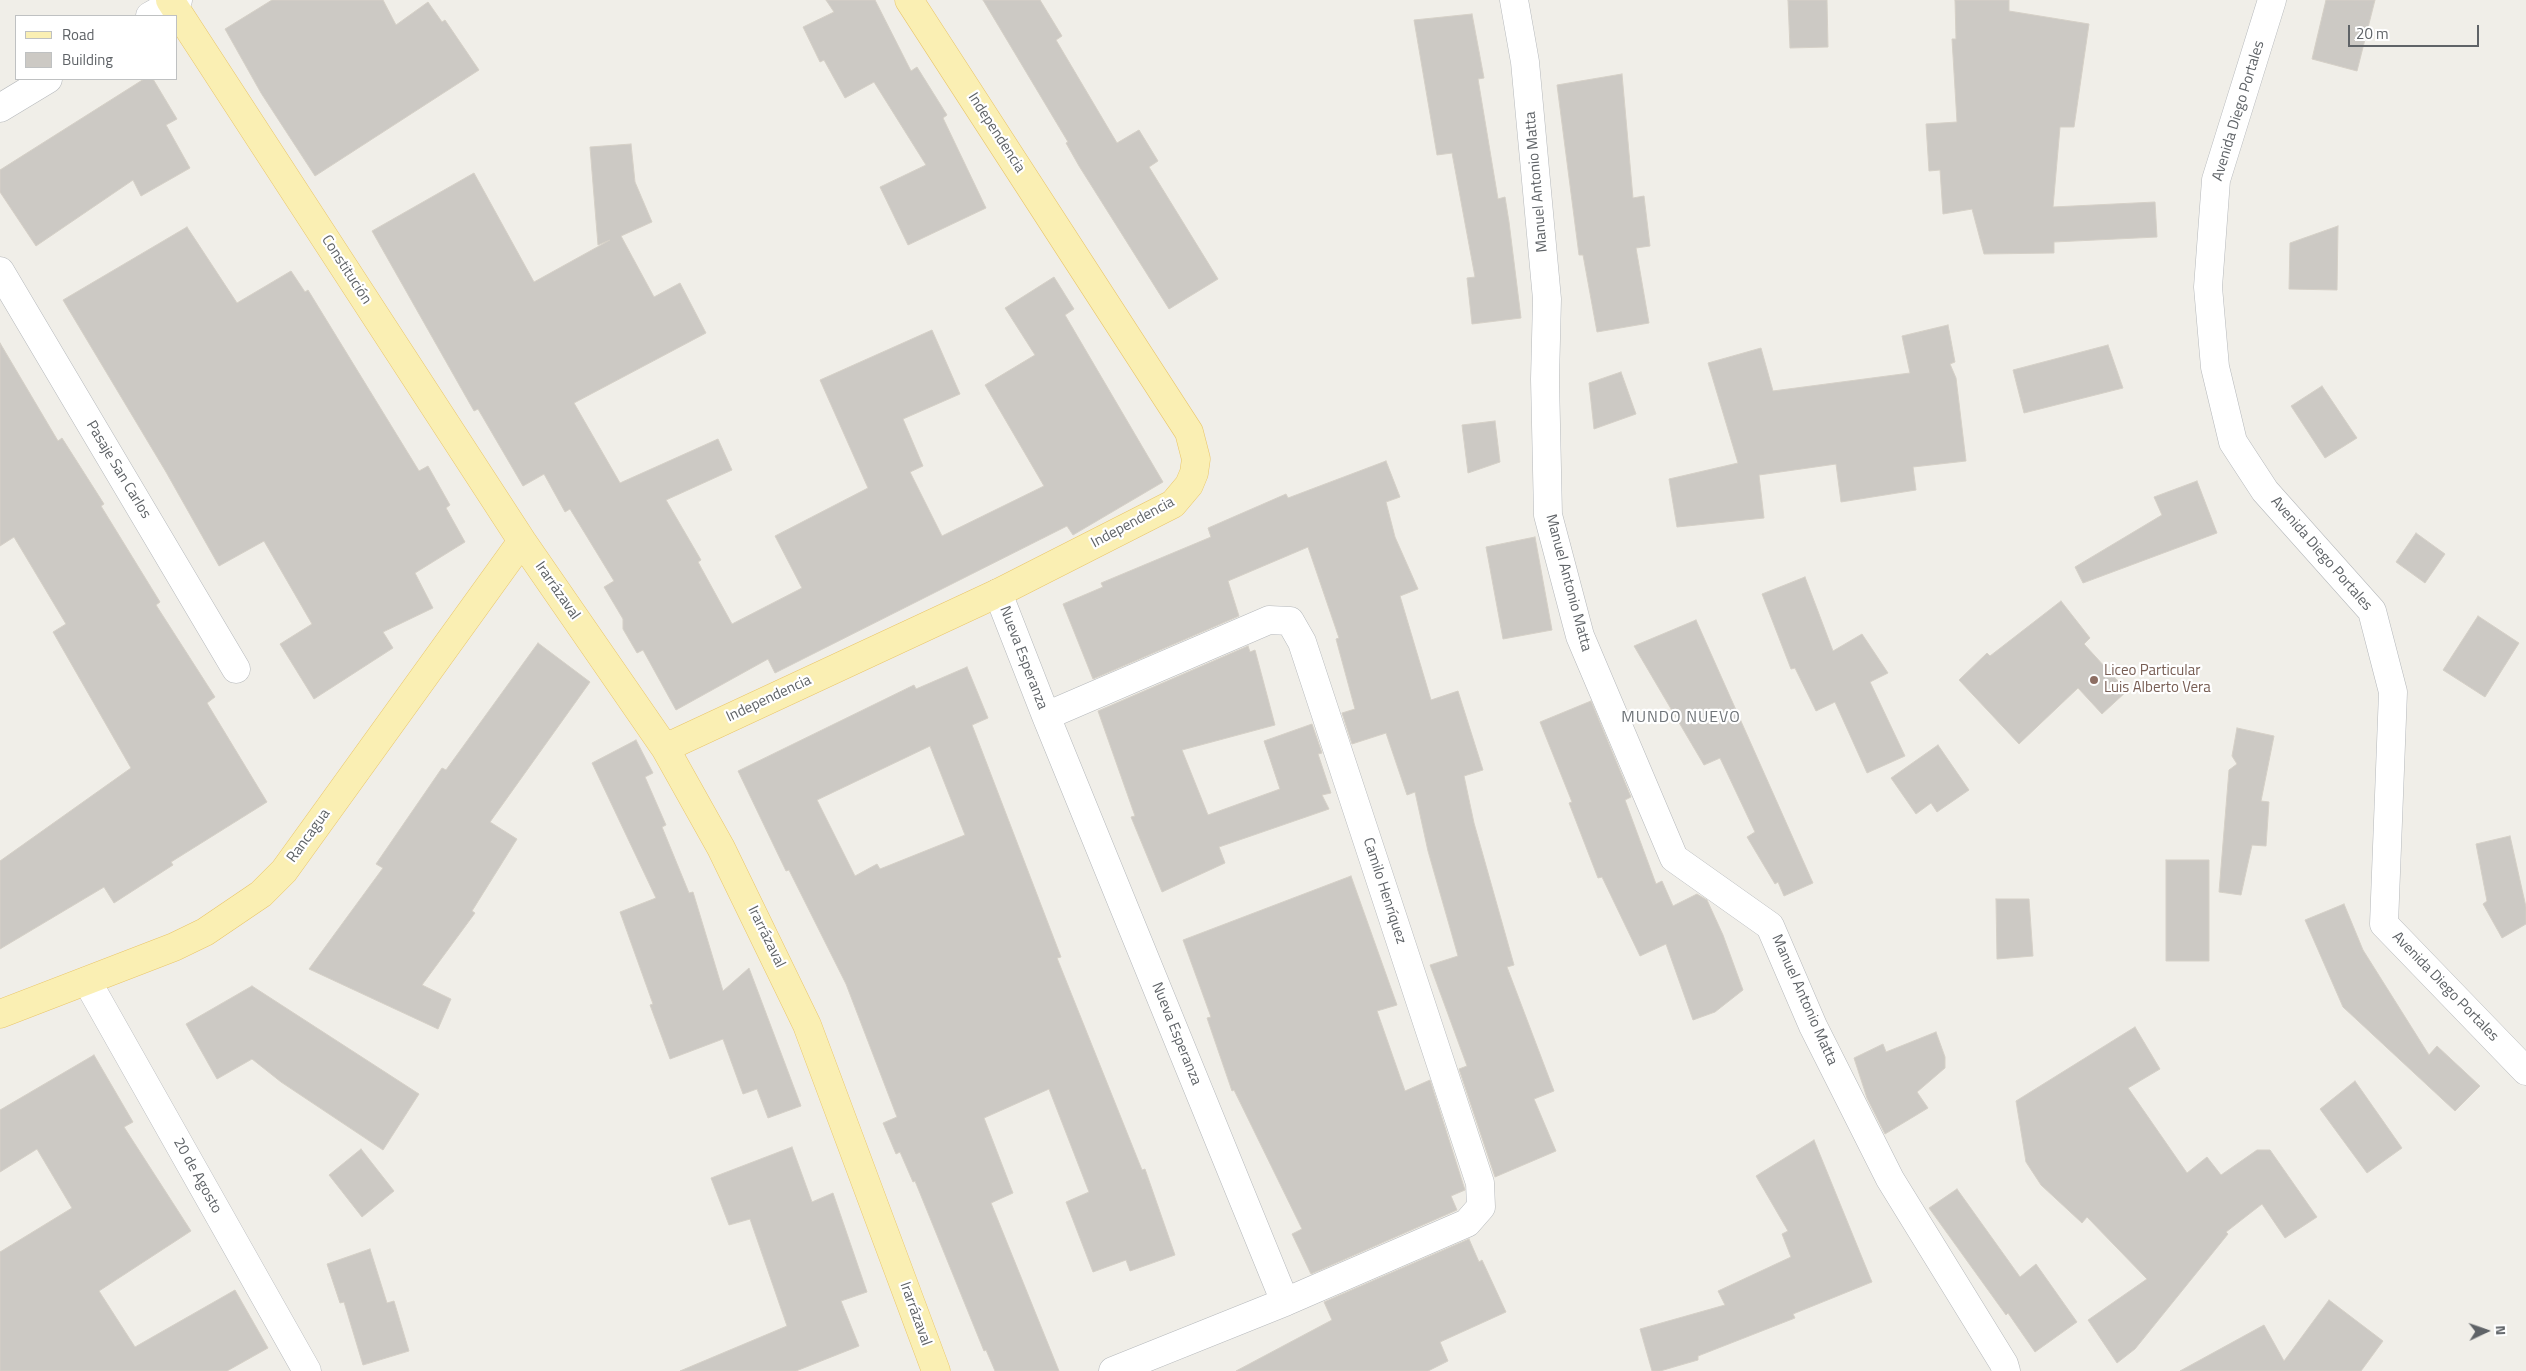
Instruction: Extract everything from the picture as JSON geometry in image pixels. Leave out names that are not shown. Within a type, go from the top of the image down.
[{"type":"main road","name":"Independencia","points":[[665,748],[998,593],[1173,504],[1189,485],[1194,472],[1196,459],[1189,432],[909,0]]},
{"type":"main road","name":"Constitución","points":[[178,20],[522,541]]},
{"type":"main road","name":"Irarrázaval","points":[[522,541],[665,748],[722,848],[807,1025],[936,1371]]},
{"type":"main road","name":"Rancagua","points":[[0,1014],[174,947],[205,932],[260,894],[284,871],[522,541]]},
{"type":"street","name":"Manuel Antonio Matta","points":[[1514,0],[1525,62],[1547,299],[1545,379],[1548,515],[1580,636],[1674,858],[1770,926],[1813,1026],[1890,1179],[2004,1364],[2006,1371]]},
{"type":"street","name":"Avenida Diego Portales","points":[[2272,0],[2216,180],[2208,287],[2215,367],[2233,442],[2265,491],[2372,611],[2393,692],[2384,924],[2526,1071]]},
{"type":"street","points":[[0,108],[46,80]]},
{"type":"street","name":"Pasaje San Carlos","points":[[0,271],[236,670]]},
{"type":"street","name":"Nueva Esperanza","points":[[998,593],[1046,716],[1285,1302]]},
{"type":"street","name":"Camilo Henríquez","points":[[1046,716],[1268,620],[1290,621],[1302,642],[1480,1182],[1481,1207],[1467,1223],[1285,1302]]},
{"type":"street","name":"20 de Agosto","points":[[87,981],[307,1371]]},
{"type":"street","points":[[1113,1371],[1285,1302]]},
{"type":"building","points":[[272,0],[383,0],[396,25],[428,2],[442,22],[445,20],[479,70],[315,176],[261,93],[225,29]]},
{"type":"building","points":[[826,0],[875,0],[911,71],[917,67],[947,115],[943,118],[986,208],[908,245],[880,187],[926,165],[874,82],[845,98],[824,60],[820,62],[803,27],[834,12]]},
{"type":"building","points":[[983,0],[1040,0],[1062,36],[1056,40],[1117,143],[1139,130],[1158,161],[1149,167],[1218,279],[1169,309],[1079,166],[1066,143],[1068,142]]},
{"type":"building","points":[[1788,0],[1827,0],[1828,47],[1790,48]]},
{"type":"building","points":[[1955,0],[2009,0],[2009,11],[2089,24],[2074,127],[2060,127],[2053,207],[2155,202],[2157,237],[2054,242],[2054,253],[1984,254],[1972,209],[1943,214],[1940,170],[1929,171],[1926,124],[1957,122],[1952,39],[1956,39]]},
{"type":"building","points":[[2326,0],[2375,0],[2357,71],[2312,59]]},
{"type":"building","points":[[1472,14],[1484,78],[1478,79],[1498,199],[1505,197],[1521,318],[1472,324],[1467,278],[1475,277],[1452,153],[1437,155],[1414,20]]},
{"type":"building","points":[[1622,74],[1633,198],[1644,196],[1650,246],[1636,248],[1649,323],[1597,332],[1583,255],[1579,255],[1557,85]]},
{"type":"building","points":[[142,80],[154,80],[177,119],[166,125],[190,168],[141,196],[133,180],[36,246],[0,192],[0,170]]},
{"type":"building","points":[[631,144],[635,182],[652,222],[621,236],[654,297],[680,283],[706,333],[574,403],[620,483],[718,439],[732,470],[666,500],[701,560],[698,562],[732,624],[802,588],[775,536],[868,488],[820,380],[932,330],[960,394],[903,419],[923,466],[910,472],[942,536],[1044,486],[985,385],[1035,355],[1005,308],[1054,277],[1074,309],[1065,315],[1163,482],[1073,535],[1067,526],[775,673],[768,659],[676,710],[643,650],[637,653],[623,629],[623,619],[604,587],[614,581],[570,509],[565,512],[544,474],[523,486],[478,409],[474,411],[372,231],[474,173],[534,282],[610,240],[598,245],[590,147]]},
{"type":"building","points":[[2338,226],[2337,290],[2289,289],[2290,243]]},
{"type":"building","points":[[187,227],[237,303],[291,271],[305,292],[308,290],[419,471],[428,466],[450,505],[446,508],[465,542],[415,573],[433,608],[383,632],[393,648],[314,699],[280,644],[312,624],[264,541],[219,566],[166,472],[63,300]]},
{"type":"building","points":[[1948,325],[1955,362],[1950,364],[1956,378],[1966,461],[1913,467],[1916,490],[1841,502],[1836,464],[1759,475],[1764,518],[1677,527],[1669,479],[1738,463],[1708,363],[1761,348],[1773,391],[1910,373],[1902,336]]},
{"type":"building","points":[[0,343],[58,441],[62,438],[104,504],[101,506],[160,602],[156,605],[215,697],[207,703],[267,802],[171,862],[173,865],[114,903],[104,887],[0,949],[0,861],[131,768],[53,632],[66,624],[14,537],[0,546]]},
{"type":"building","points":[[2108,345],[2123,388],[2024,413],[2013,370]]},
{"type":"building","points":[[1621,372],[1636,414],[1594,429],[1589,383]]},
{"type":"building","points":[[2322,386],[2357,438],[2325,458],[2291,406]]},
{"type":"building","points":[[1495,421],[1500,462],[1468,473],[1462,425]]},
{"type":"building","points":[[1386,461],[1400,497],[1386,502],[1395,537],[1418,589],[1400,596],[1431,700],[1458,691],[1483,770],[1464,776],[1474,823],[1514,965],[1507,967],[1554,1091],[1534,1099],[1556,1151],[1495,1177],[1459,1069],[1467,1066],[1430,965],[1458,956],[1428,851],[1415,792],[1407,795],[1386,733],[1352,744],[1342,713],[1355,709],[1336,639],[1339,638],[1308,547],[1228,581],[1239,616],[1093,679],[1063,604],[1103,587],[1101,583],[1211,537],[1208,528],[1286,494],[1288,498]]},
{"type":"building","points":[[2197,481],[2217,533],[2083,583],[2075,567],[2162,515],[2154,497]]},
{"type":"building","points":[[2416,533],[2445,554],[2425,583],[2396,562]]},
{"type":"building","points":[[1535,537],[1552,630],[1503,639],[1486,547]]},
{"type":"building","points":[[1805,577],[1833,651],[1862,634],[1888,673],[1870,682],[1905,756],[1867,773],[1835,702],[1816,711],[1795,668],[1791,669],[1762,594]]},
{"type":"building","points":[[2061,601],[2090,638],[2084,644],[2127,691],[2102,714],[2078,688],[2019,744],[1959,680],[1987,653],[1990,656]]},
{"type":"building","points":[[2478,616],[2519,643],[2485,697],[2443,670]]},
{"type":"building","points":[[1696,620],[1813,883],[1784,896],[1778,882],[1775,884],[1747,837],[1755,832],[1720,758],[1704,765],[1634,646]]},
{"type":"building","points":[[538,643],[590,682],[490,822],[517,839],[472,911],[475,913],[422,985],[451,999],[438,1029],[309,969],[383,868],[376,864],[442,768],[446,770]]},
{"type":"building","points":[[1248,646],[1250,652],[1255,650],[1275,725],[1182,750],[1208,815],[1280,789],[1264,741],[1312,724],[1322,753],[1318,754],[1331,793],[1322,795],[1329,809],[1219,847],[1225,863],[1162,892],[1131,817],[1135,816],[1098,711]]},
{"type":"building","points":[[967,667],[988,718],[972,725],[1061,957],[1057,958],[1142,1170],[1145,1169],[1175,1255],[1130,1271],[1126,1260],[1093,1272],[1066,1202],[1089,1192],[1049,1089],[984,1118],[1013,1193],[991,1203],[1059,1371],[995,1371],[986,1350],[984,1351],[915,1181],[913,1182],[900,1152],[896,1154],[883,1123],[897,1117],[846,984],[789,870],[786,871],[738,771],[914,685],[916,689]],"holes":[[[930,746],[965,835],[880,869],[877,864],[855,876],[817,800]]]},
{"type":"building","points":[[1591,701],[1631,797],[1625,800],[1656,884],[1662,881],[1673,906],[1697,894],[1707,900],[1723,935],[1743,990],[1715,1012],[1693,1020],[1666,944],[1640,956],[1602,877],[1598,878],[1569,803],[1572,802],[1540,722]]},
{"type":"building","points":[[2237,728],[2274,736],[2261,801],[2269,802],[2266,846],[2252,845],[2241,895],[2219,892],[2229,770],[2237,764],[2232,756]]},
{"type":"building","points":[[636,740],[653,773],[645,777],[666,825],[662,827],[689,893],[693,892],[723,991],[749,968],[801,1106],[768,1118],[757,1089],[743,1094],[723,1039],[670,1059],[650,1005],[653,1004],[620,912],[656,898],[592,763]]},
{"type":"building","points":[[1938,745],[1969,790],[1937,812],[1931,803],[1916,814],[1891,778]]},
{"type":"building","points":[[2510,836],[2526,907],[2526,924],[2502,938],[2483,904],[2487,901],[2476,844]]},
{"type":"building","points":[[2166,860],[2209,860],[2209,961],[2166,961]]},
{"type":"building","points":[[1351,876],[1397,1005],[1377,1011],[1405,1091],[1430,1080],[1465,1190],[1451,1196],[1457,1210],[1311,1274],[1292,1234],[1302,1229],[1234,1090],[1232,1091],[1207,1018],[1211,1017],[1183,940]]},
{"type":"building","points":[[1996,899],[2029,899],[2033,956],[1997,959]]},
{"type":"building","points":[[2344,904],[2363,950],[2429,1055],[2437,1046],[2480,1086],[2455,1111],[2343,1007],[2305,920]]},
{"type":"building","points":[[252,986],[419,1094],[383,1150],[281,1082],[252,1059],[217,1079],[186,1024]]},
{"type":"building","points":[[2135,1027],[2160,1069],[2128,1088],[2187,1173],[2207,1157],[2221,1175],[2257,1150],[2270,1150],[2317,1217],[2285,1238],[2262,1204],[2226,1232],[2228,1234],[2135,1349],[2117,1363],[2088,1320],[2147,1279],[2087,1217],[2082,1223],[2041,1185],[2026,1162],[2016,1101]]},
{"type":"building","points":[[1936,1032],[1945,1057],[1945,1068],[1917,1092],[1928,1108],[1885,1134],[1867,1098],[1854,1058],[1883,1044],[1886,1052]]},
{"type":"building","points":[[94,1055],[133,1122],[124,1127],[191,1231],[99,1291],[135,1347],[235,1290],[268,1348],[227,1371],[0,1371],[0,1252],[72,1208],[37,1149],[0,1172],[0,1110]]},
{"type":"building","points":[[2355,1081],[2402,1148],[2367,1173],[2320,1109]]},
{"type":"building","points":[[1814,1140],[1872,1282],[1793,1314],[1795,1318],[1698,1356],[1698,1360],[1660,1371],[1652,1371],[1640,1329],[1725,1305],[1718,1291],[1791,1257],[1782,1234],[1788,1231],[1756,1176]]},
{"type":"building","points":[[792,1147],[812,1202],[833,1193],[867,1292],[841,1301],[859,1346],[796,1371],[680,1371],[787,1326],[750,1219],[729,1225],[711,1178]]},
{"type":"building","points":[[361,1149],[394,1191],[362,1217],[329,1175]]},
{"type":"building","points":[[1957,1189],[2020,1277],[2036,1264],[2077,1322],[2035,1352],[1929,1208]]},
{"type":"building","points":[[1469,1239],[1479,1262],[1482,1260],[1506,1312],[1440,1342],[1448,1361],[1428,1371],[1236,1371],[1332,1320],[1324,1302]]},
{"type":"building","points":[[370,1249],[387,1303],[394,1301],[409,1351],[363,1365],[344,1302],[340,1303],[327,1264]]},
{"type":"building","points":[[2329,1300],[2383,1341],[2361,1371],[2180,1371],[2264,1325],[2284,1361]]},
{"type":"place","name":"Liceo Particular Luis Alberto Vera","points":[[2094,680]]},
{"type":"district","name":"MUNDO NUEVO","points":[[1681,718]]}]
